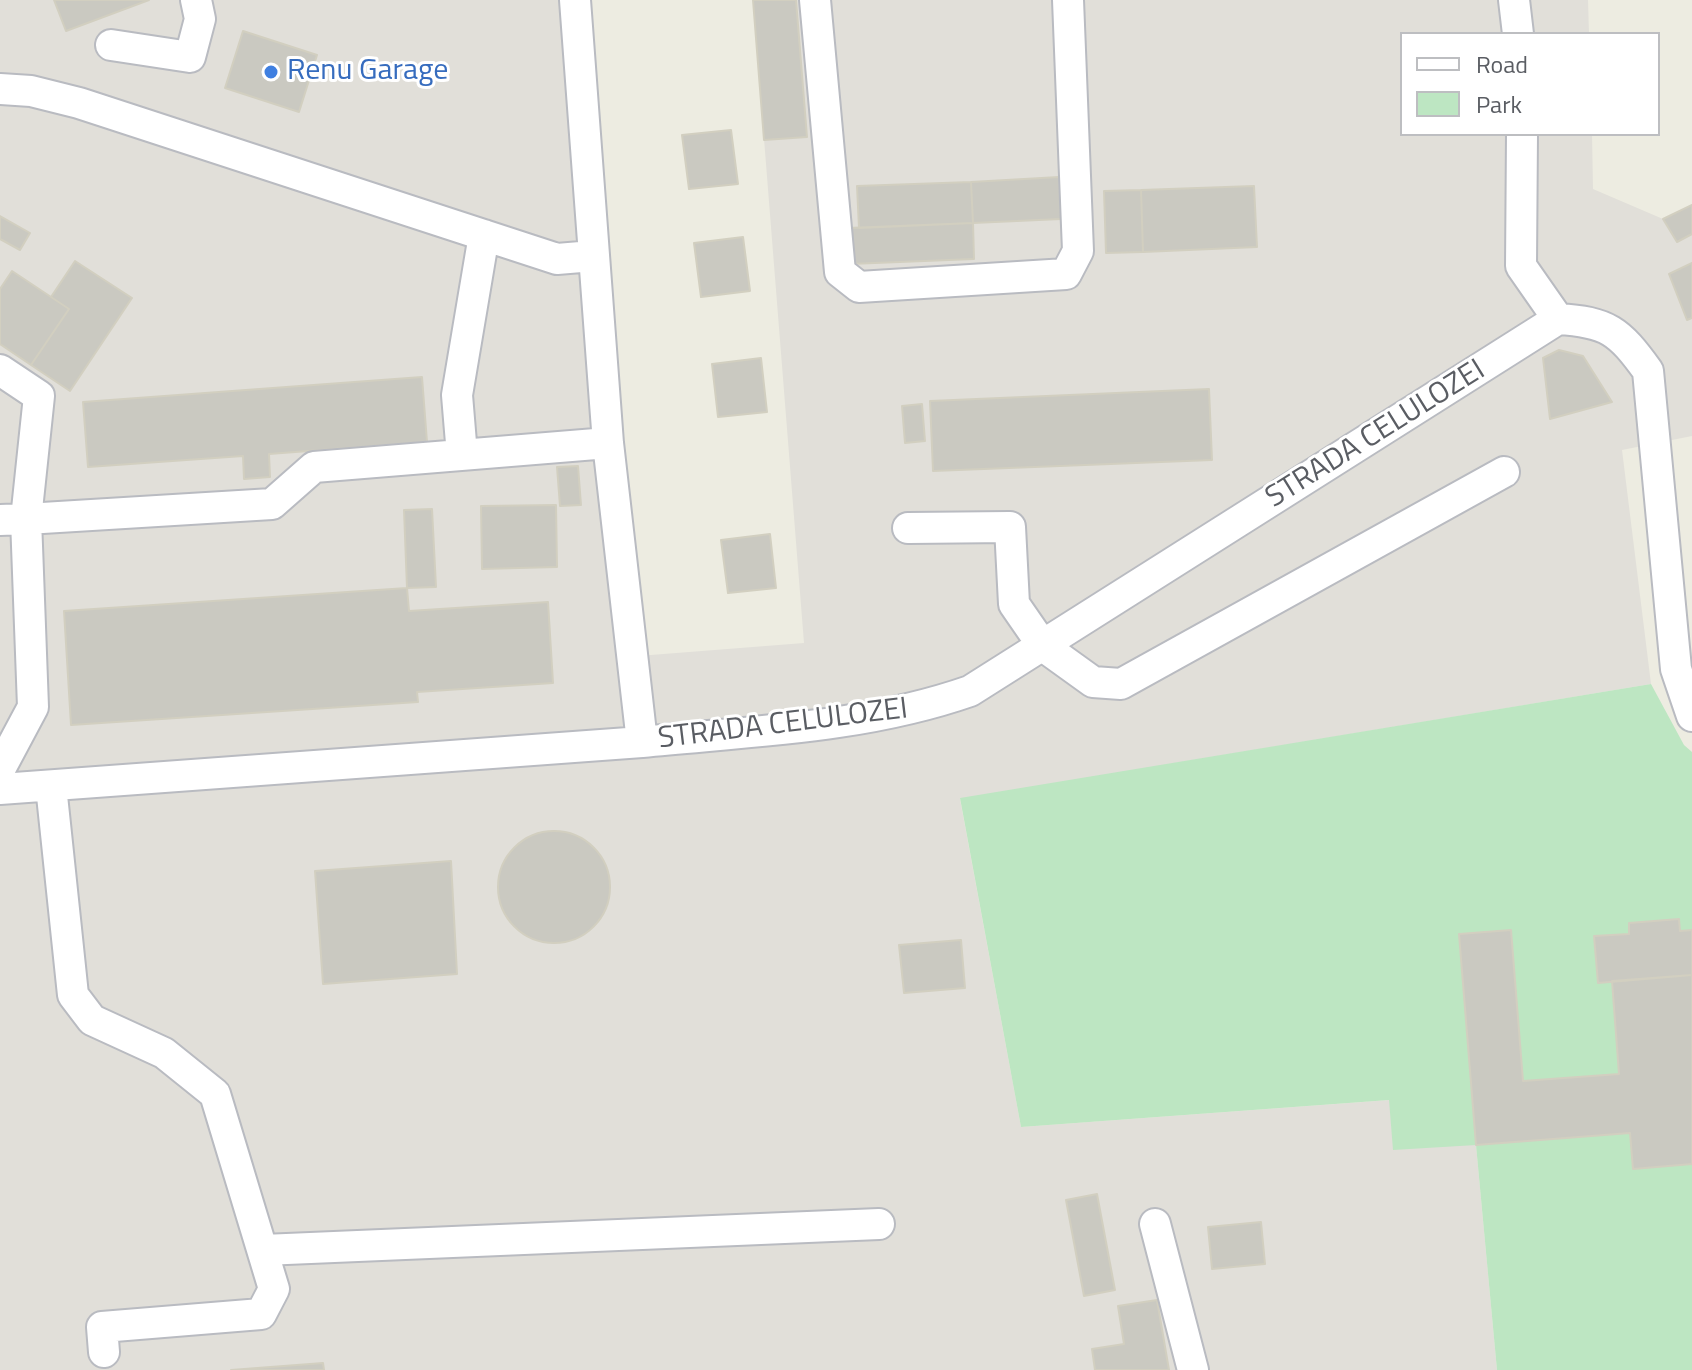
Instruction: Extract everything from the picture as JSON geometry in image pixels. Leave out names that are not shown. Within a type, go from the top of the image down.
[{"type":"lane","points":[[111,45],[190,57],[200,19],[196,0]]},
{"type":"lane","name":"STRADA CELULOZEI","points":[[575,0],[608,443],[642,742],[861,721],[919,709],[970,691],[1558,319]]},
{"type":"lane","points":[[815,0],[840,272],[859,287],[1066,274],[1078,251],[1068,0]]},
{"type":"lane","points":[[1514,0],[1518,32]]},
{"type":"lane","points":[[0,89],[31,91],[79,103],[557,259],[593,256]]},
{"type":"lane","points":[[1522,136],[1521,266],[1558,319],[1592,321],[1622,336],[1648,371],[1676,669],[1692,716]]},
{"type":"lane","points":[[462,455],[457,395],[484,235]]},
{"type":"lane","points":[[0,370],[39,396],[13,519],[33,707],[0,769]]},
{"type":"lane","points":[[13,519],[272,504],[314,467],[608,443]]},
{"type":"lane","points":[[908,528],[1010,527],[1014,604],[1043,646],[1093,682],[1121,684],[1504,472]]},
{"type":"lane","points":[[0,789],[642,742]]},
{"type":"lane","points":[[51,786],[73,995],[92,1020],[164,1053],[215,1094],[274,1289],[261,1314],[102,1327],[104,1352]]},
{"type":"lane","points":[[263,1250],[879,1224]]},
{"type":"lane","points":[[1155,1224],[1193,1370]]},
{"type":"shaded area","points":[[0,0],[588,0],[638,656],[804,643],[753,0],[1588,0],[1589,32],[1400,32],[1400,136],[1592,136],[1593,189],[1663,219],[1692,205],[1692,436],[1622,450],[1651,684],[960,799],[1021,1127],[1390,1100],[1476,1145],[1497,1370],[0,1370]]},
{"type":"green space","points":[[1651,684],[1684,745],[1692,752],[1692,1370],[1497,1370],[1476,1145],[1393,1150],[1389,1100],[1021,1127],[960,798]]},
{"type":"building","points":[[54,0],[149,0],[66,31]]},
{"type":"building","points":[[753,0],[796,0],[807,137],[764,140]]},
{"type":"building","name":"Renu Garage","points":[[243,31],[317,55],[299,112],[225,88]]},
{"type":"building","points":[[731,130],[738,184],[689,189],[682,135]]},
{"type":"building","points":[[1059,177],[1061,219],[973,223],[971,182]]},
{"type":"building","points":[[971,182],[973,223],[859,228],[857,186]]},
{"type":"building","points":[[1254,186],[1257,247],[1143,252],[1141,190]]},
{"type":"building","points":[[1141,190],[1143,252],[1106,253],[1104,191]]},
{"type":"building","points":[[1692,205],[1692,234],[1677,242],[1663,219]]},
{"type":"building","points":[[0,216],[30,233],[20,250],[0,239]]},
{"type":"building","points":[[973,223],[974,259],[850,264],[848,228]]},
{"type":"building","points":[[743,237],[750,291],[701,297],[694,243]]},
{"type":"building","points":[[75,261],[132,298],[70,391],[31,365],[69,309],[51,297]]},
{"type":"building","points":[[1692,263],[1692,318],[1687,320],[1669,274]]},
{"type":"building","points":[[12,271],[69,309],[31,365],[0,344],[0,289]]},
{"type":"building","points":[[1559,350],[1583,356],[1612,402],[1550,419],[1543,358]]},
{"type":"building","points":[[761,358],[767,412],[718,417],[712,364]]},
{"type":"building","points":[[422,377],[427,442],[269,454],[270,477],[244,479],[243,456],[88,467],[83,402]]},
{"type":"building","points":[[1209,389],[1212,460],[933,471],[930,401]]},
{"type":"building","points":[[922,404],[925,441],[905,443],[902,406]]},
{"type":"building","points":[[578,466],[581,505],[560,506],[557,467]]},
{"type":"building","points":[[556,505],[557,567],[482,569],[481,506]]},
{"type":"building","points":[[432,509],[436,587],[407,588],[404,510]]},
{"type":"building","points":[[770,534],[776,588],[728,593],[721,540]]},
{"type":"building","points":[[407,588],[409,611],[548,602],[553,683],[417,692],[418,702],[71,725],[64,611]]},
{"type":"building","points":[[554,831],[575,836],[593,848],[605,866],[610,887],[605,908],[593,926],[575,938],[554,943],[533,938],[515,926],[503,908],[498,887],[503,866],[515,848],[533,836]]},
{"type":"building","points":[[451,861],[457,974],[323,984],[315,871]]},
{"type":"building","points":[[1679,919],[1680,931],[1692,930],[1692,975],[1598,983],[1594,936],[1629,934],[1629,923]]},
{"type":"building","points":[[1511,930],[1523,1081],[1619,1074],[1612,981],[1692,975],[1692,1164],[1633,1169],[1630,1133],[1476,1145],[1459,934]]},
{"type":"building","points":[[961,940],[965,988],[904,993],[899,945]]},
{"type":"building","points":[[1097,1194],[1115,1290],[1084,1296],[1066,1200]]},
{"type":"building","points":[[1261,1222],[1265,1264],[1212,1269],[1208,1227]]},
{"type":"building","points":[[1157,1300],[1169,1370],[1095,1370],[1092,1349],[1124,1344],[1118,1306]]},
{"type":"building","points":[[323,1363],[324,1370],[231,1370]]},
{"type":"place","name":"Renu Garage","points":[[271,72]]}]
